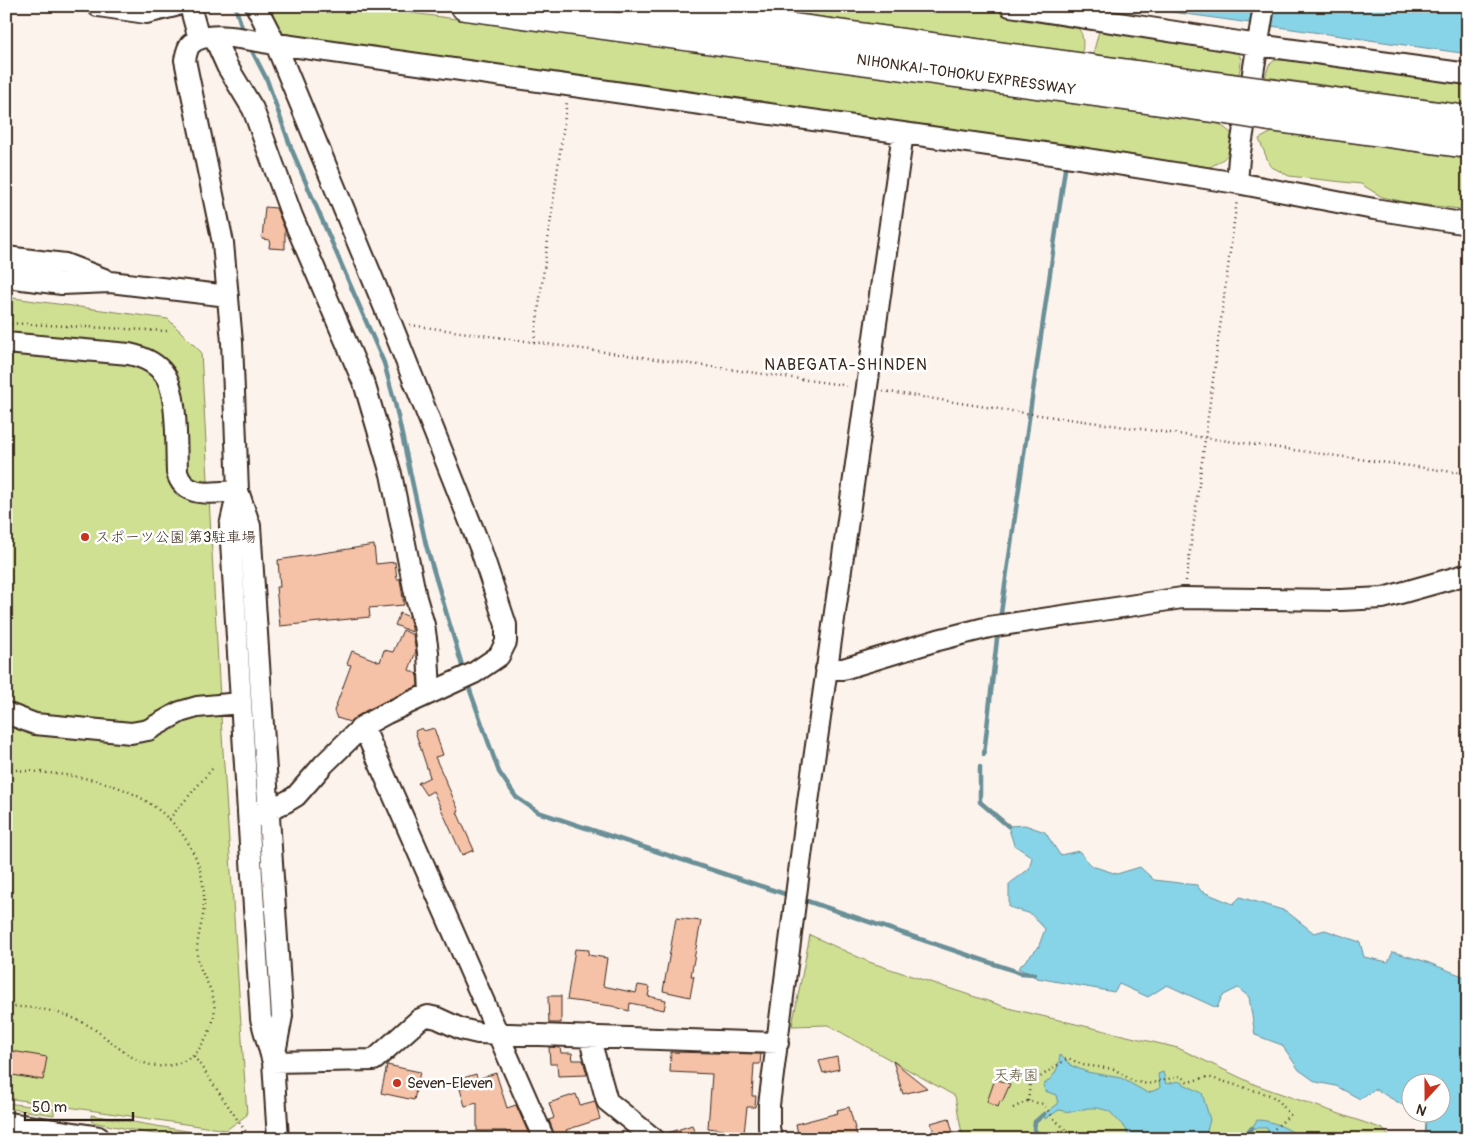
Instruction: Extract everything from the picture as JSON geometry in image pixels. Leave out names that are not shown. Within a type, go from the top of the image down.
[{"type":"highway","name":"NIHONKAI-TOHOKU EXPRESSWAY","points":[[465,6],[1229,99]]},
{"type":"highway","name":"NIHONKAI-TOHOKU EXPRESSWAY","points":[[632,6],[1273,106],[1468,144]]},
{"type":"highway","name":"NIHONKAI-TOHOKU EXPRESSWAY","points":[[1273,106],[1468,120]]},
{"type":"main road","points":[[6,1125],[97,1139]]},
{"type":"street","points":[[98,6],[146,13],[175,6]]},
{"type":"street","points":[[190,6],[212,38],[253,109],[292,216],[365,386],[391,474],[416,598],[424,625],[433,691]]},
{"type":"street","points":[[249,818],[296,796],[324,764],[363,726],[387,712],[474,673],[499,656],[506,642],[506,625],[480,547],[391,323],[269,43],[256,6]]},
{"type":"street","points":[[1010,6],[1259,39],[1468,74]]},
{"type":"street","points":[[1237,183],[1239,158],[1264,6]]},
{"type":"street","points":[[278,1139],[273,1062],[261,1019],[240,703],[230,526],[238,491],[232,342],[223,243],[185,60],[190,45],[212,38],[269,43],[903,133],[1237,183],[1374,209],[1468,224]]},
{"type":"street","points":[[771,1139],[769,1105],[826,669],[903,133]]},
{"type":"street","points":[[6,257],[65,264],[110,282]]},
{"type":"street","points":[[6,277],[62,284],[110,282],[228,296]]},
{"type":"street","points":[[6,343],[129,354],[142,357],[155,364],[166,376],[172,393],[177,472],[181,483],[194,492],[238,491]]},
{"type":"street","points":[[238,491],[250,526],[282,1016],[273,1062]]},
{"type":"street","points":[[826,669],[843,669],[938,640],[989,628],[1185,598],[1341,600],[1383,598],[1468,574]]},
{"type":"street","points":[[6,713],[35,724],[131,734],[148,730],[180,712],[197,707],[240,703]]},
{"type":"street","points":[[363,726],[544,1139]]},
{"type":"street","points":[[273,1062],[374,1060],[420,1019],[428,1016],[478,1033],[778,1043]]},
{"type":"street","points":[[589,1036],[607,1101],[654,1139]]},
{"type":"path","points":[[534,342],[569,86]]},
{"type":"path","points":[[1185,598],[1237,205],[1237,183]]},
{"type":"path","points":[[6,322],[166,331]]},
{"type":"path","points":[[391,323],[867,389],[1205,439],[1468,474]]},
{"type":"path","points":[[169,819],[213,768]]},
{"type":"path","points":[[6,769],[87,778],[110,784],[140,797],[169,819],[184,837],[196,856],[204,892],[203,915],[197,953],[198,964],[211,991],[214,1011],[209,1033],[194,1056],[179,1063],[162,1066],[142,1062],[127,1055],[101,1033],[80,1021],[45,1009],[6,1007]]},
{"type":"path","points":[[194,1056],[246,1132]]},
{"type":"path","points":[[1028,1101],[1030,1084],[1068,1058],[1083,1065],[1114,1069],[1133,1081],[1148,1084],[1180,1076],[1188,1082],[1208,1077],[1270,1096],[1279,1101],[1290,1116],[1263,1139]]},
{"type":"path","points":[[1013,1108],[1028,1101],[1043,1104],[1055,1120],[1077,1139]]},
{"type":"green space","points":[[265,6],[361,6],[1220,124],[1232,134],[1229,151],[1225,158],[1210,167],[292,42],[275,30]]},
{"type":"green space","points":[[745,6],[971,6],[1063,19],[1078,28],[1083,41],[1082,53]]},
{"type":"green space","points":[[1108,26],[1232,49],[1240,57],[1239,74],[1093,54],[1099,31]]},
{"type":"green space","points":[[1298,56],[1468,79],[1468,105],[1265,77],[1269,65],[1275,60],[1286,60]]},
{"type":"green space","points":[[1272,132],[1468,159],[1468,194],[1460,209],[1410,203],[1382,197],[1361,184],[1289,176],[1270,166],[1259,139]]},
{"type":"green space","points":[[6,297],[168,319],[201,352],[222,735],[247,1115],[226,1130],[6,1098]]},
{"type":"green space","name":"天寿園","points":[[810,935],[869,962],[1012,1009],[1178,1048],[1256,1085],[1383,1129],[1391,1139],[963,1139],[955,1096],[828,1025],[792,1026]]},
{"type":"green space","points":[[6,1103],[54,1109],[54,1115],[6,1108]]},
{"type":"green space","points":[[91,1115],[210,1135],[215,1139],[179,1139],[92,1122]]},
{"type":"water","points":[[1130,6],[1448,6],[1468,9],[1468,54]]},
{"type":"water","points":[[1025,825],[1045,832],[1060,855],[1079,851],[1092,866],[1117,874],[1140,867],[1154,880],[1197,885],[1201,891],[1233,904],[1240,897],[1286,911],[1314,933],[1325,930],[1360,942],[1364,957],[1388,962],[1393,952],[1424,961],[1468,978],[1468,1139],[1425,1138],[1426,1122],[1452,1122],[1452,1072],[1402,1072],[1402,1105],[1375,1089],[1360,1099],[1336,1086],[1316,1082],[1299,1070],[1282,1045],[1255,1035],[1249,997],[1238,988],[1222,996],[1217,1008],[1167,985],[1148,997],[1119,984],[1114,992],[1037,978],[1018,968],[1038,948],[1045,929],[1031,914],[1009,907],[1009,884],[1029,869],[1032,857],[1014,845],[1008,826]]},
{"type":"water","points":[[1060,1055],[1072,1066],[1087,1072],[1121,1078],[1148,1093],[1160,1088],[1158,1074],[1163,1072],[1166,1084],[1178,1081],[1202,1093],[1210,1120],[1205,1138],[1129,1139],[1126,1129],[1109,1111],[1098,1108],[1071,1112],[1059,1110],[1045,1119],[1044,1114],[1058,1104],[1056,1095],[1045,1091],[1043,1085],[1055,1072]]},
{"type":"water","points":[[1257,1120],[1281,1126],[1303,1139],[1281,1139],[1280,1136],[1270,1138],[1267,1128],[1252,1128]]},
{"type":"building","points":[[265,207],[276,208],[285,230],[285,249],[269,248],[270,240],[262,239]]},
{"type":"building","points":[[374,545],[376,564],[395,562],[397,579],[400,579],[404,605],[369,608],[370,617],[280,626],[276,587],[280,587],[278,560]]},
{"type":"building","points":[[400,613],[409,617],[412,632],[395,625]]},
{"type":"building","points":[[403,630],[413,635],[416,651],[409,670],[417,674],[418,686],[365,711],[350,722],[337,718],[334,711],[351,665],[347,664],[352,651],[380,662],[384,650],[393,652]]},
{"type":"building","points":[[422,728],[424,731],[434,728],[443,755],[435,757],[474,850],[462,855],[433,791],[426,795],[418,783],[430,777],[415,731]]},
{"type":"building","points":[[676,918],[701,921],[691,976],[694,976],[690,997],[663,991]]},
{"type":"building","points":[[575,949],[589,950],[588,955],[607,958],[603,986],[636,993],[638,985],[650,987],[648,996],[666,1000],[664,1010],[630,1003],[629,1011],[612,1006],[567,1000]]},
{"type":"building","points":[[548,996],[561,996],[561,1023],[549,1023]]},
{"type":"building","points":[[549,1047],[560,1048],[561,1053],[572,1053],[573,1060],[583,1060],[587,1075],[558,1076],[557,1064],[550,1064]]},
{"type":"building","points":[[6,1050],[47,1057],[43,1080],[6,1074]]},
{"type":"building","points":[[671,1052],[761,1054],[760,1064],[754,1064],[752,1096],[756,1096],[755,1107],[747,1107],[744,1133],[708,1128],[712,1074],[670,1072]]},
{"type":"building","points":[[837,1057],[839,1069],[823,1073],[819,1061]]},
{"type":"building","points":[[893,1061],[927,1088],[903,1094]]},
{"type":"building","points":[[387,1065],[420,1072],[414,1100],[381,1093]]},
{"type":"building","points":[[496,1073],[507,1108],[516,1105],[531,1139],[510,1139],[506,1131],[477,1131],[477,1103],[465,1106],[460,1089],[463,1088],[460,1079],[476,1074],[477,1079]]},
{"type":"building","points":[[995,1079],[1010,1084],[998,1107],[987,1102]]},
{"type":"building","points":[[576,1094],[580,1105],[595,1101],[600,1119],[566,1130],[567,1133],[555,1136],[549,1120],[554,1118],[549,1103]]},
{"type":"building","points":[[849,1107],[858,1139],[799,1139],[796,1124],[838,1113],[837,1110]]},
{"type":"building","points":[[949,1118],[954,1137],[936,1139],[931,1123]]},
{"type":"building","points":[[692,1125],[697,1139],[666,1139],[665,1134]]},
{"type":"waterway","points":[[235,6],[244,34]]},
{"type":"waterway","points":[[249,45],[267,80],[291,148],[384,363],[395,403],[426,545],[464,672]]},
{"type":"waterway","points":[[1000,620],[1065,169]]},
{"type":"waterway","points":[[984,754],[998,630]]},
{"type":"waterway","points":[[467,682],[499,772],[516,797],[538,812],[791,896]]},
{"type":"waterway","points":[[980,767],[980,802],[1008,826]]},
{"type":"waterway","points":[[801,899],[1021,973],[1034,974]]},
{"type":"waterway","points":[[1041,1139],[1034,1129],[1035,1122],[1044,1114]]},
{"type":"waterway","points":[[1241,1139],[1252,1128]]},
{"type":"waterway","points":[[1220,1139],[1228,1134],[1236,1139]]},
{"type":"place","name":"スポーツ公園 第3駐車場","points":[[85,537]]},
{"type":"place","name":"Seven-Eleven","points":[[397,1083]]},
{"type":"district","name":"NABEGATA-SHINDEN","points":[[846,365]]}]
